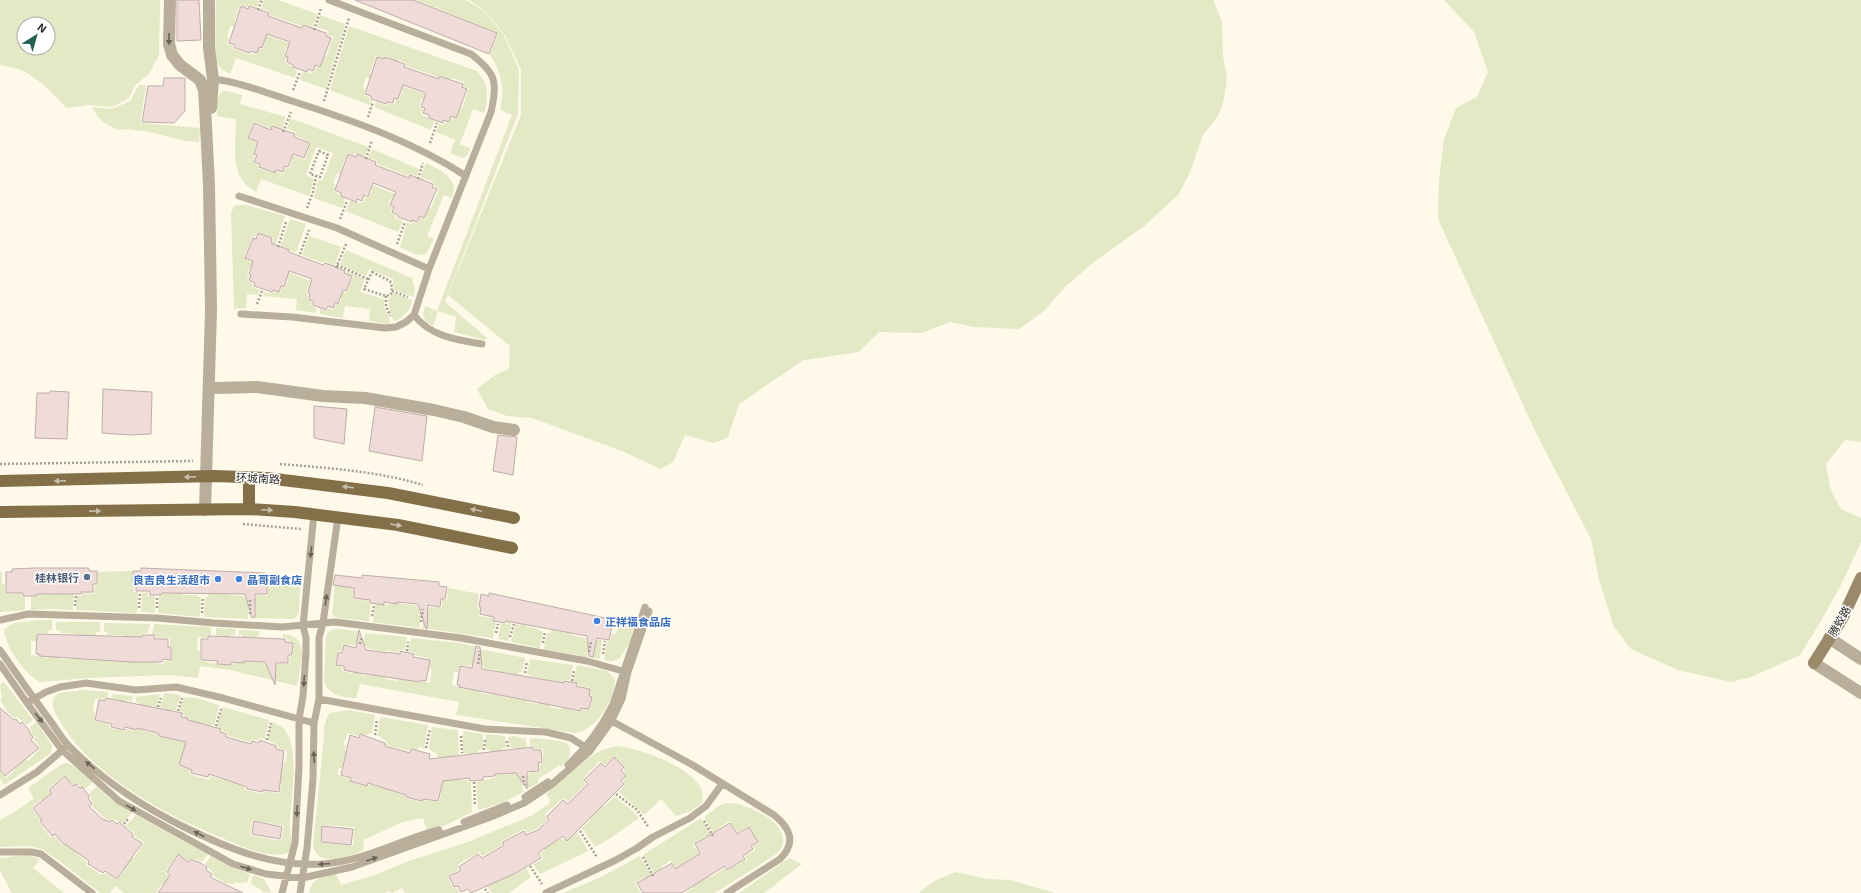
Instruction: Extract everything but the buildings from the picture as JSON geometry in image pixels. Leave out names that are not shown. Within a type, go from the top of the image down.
[{"type":"main road","name":"环城南路","points":[[0,481],[210,476],[249,477],[359,489],[514,518]]},
{"type":"main road","points":[[249,477],[249,509]]},
{"type":"main road","points":[[0,512],[249,509],[338,517],[441,533],[512,548]]},
{"type":"main road","name":"腾蛟路","points":[[1814,663],[1843,616],[1861,578]]},
{"type":"street","points":[[170,0],[168,44],[172,55],[180,65],[200,80],[204,90],[209,185],[211,310],[209,510]]},
{"type":"street","points":[[209,0],[209,48],[213,79],[211,106],[217,251],[216,388],[210,476]]},
{"type":"street","points":[[216,388],[257,387],[323,396],[365,398],[434,410],[464,417],[492,427],[514,430]]},
{"type":"street","points":[[1829,638],[1861,659]]},
{"type":"street","points":[[1814,663],[1861,693]]},
{"type":"lane","points":[[240,314],[292,317],[385,328],[396,327],[406,322],[414,315],[429,269],[491,112],[495,92],[493,75],[484,64],[471,54],[329,0]]},
{"type":"lane","points":[[213,79],[249,88],[321,110],[376,131],[426,154],[466,176]]},
{"type":"lane","points":[[240,196],[304,216],[350,233],[429,269]]},
{"type":"lane","points":[[414,315],[423,326],[435,334],[482,344]]},
{"type":"lane","points":[[282,893],[295,843],[299,766],[299,719],[303,696],[306,653],[306,638],[303,626],[314,514]]},
{"type":"lane","points":[[300,893],[314,779],[314,723],[319,698],[319,638],[323,623],[338,517]]},
{"type":"lane","points":[[0,664],[27,703],[65,747],[109,792],[135,811],[233,864],[266,874],[302,878],[352,867],[491,817],[524,803],[551,785],[588,749],[622,699],[626,672],[647,609]]},
{"type":"lane","points":[[0,620],[28,614],[139,617],[250,625],[303,626],[323,623],[346,623],[461,638],[529,652],[587,661],[626,672]]},
{"type":"lane","points":[[0,650],[65,747],[125,794],[171,820],[213,841],[246,854],[290,864],[323,864],[355,858],[462,823],[476,816],[519,800],[535,791],[555,777],[588,749]]},
{"type":"lane","points":[[27,703],[46,692],[60,687],[86,683],[136,690],[176,687],[223,698],[314,723]]},
{"type":"lane","points":[[319,698],[460,725],[506,731],[546,732],[572,738],[588,749]]},
{"type":"lane","points":[[609,720],[656,745],[722,784],[774,815],[784,824],[789,833],[790,842],[787,852],[780,859],[727,893]]},
{"type":"lane","points":[[0,795],[37,772],[65,747]]},
{"type":"lane","points":[[547,893],[638,848],[653,836],[699,812],[712,799],[722,784]]},
{"type":"lane","points":[[0,852],[32,852],[41,854],[92,893]]},
{"type":"path","points":[[258,10],[262,0]]},
{"type":"path","points":[[314,30],[322,8]]},
{"type":"path","points":[[321,110],[353,8]]},
{"type":"path","points":[[283,132],[300,72]]},
{"type":"path","points":[[418,179],[437,123]]},
{"type":"path","points":[[366,159],[376,131]]},
{"type":"path","points":[[319,151],[328,154],[320,177],[316,176],[310,174],[319,151]]},
{"type":"path","points":[[304,216],[314,192],[316,176]]},
{"type":"path","points":[[337,228],[348,200]]},
{"type":"path","points":[[278,247],[290,212]]},
{"type":"path","points":[[300,254],[313,220]]},
{"type":"path","points":[[394,252],[405,222]]},
{"type":"path","points":[[350,233],[337,266],[368,279]]},
{"type":"path","points":[[372,272],[387,278],[391,283],[392,291],[391,294],[386,296],[364,289],[372,272]]},
{"type":"path","points":[[392,291],[419,300]]},
{"type":"path","points":[[386,296],[387,311],[396,327]]},
{"type":"path","points":[[0,464],[199,461]]},
{"type":"path","points":[[236,524],[313,530]]},
{"type":"path","points":[[250,599],[250,625]]},
{"type":"path","points":[[216,726],[223,698]]},
{"type":"path","points":[[375,735],[378,710]]},
{"type":"path","points":[[267,740],[273,712]]},
{"type":"path","points":[[426,748],[431,720]]},
{"type":"path","points":[[460,725],[462,753]]},
{"type":"path","points":[[474,782],[476,816]]},
{"type":"path","points":[[616,794],[637,810],[646,822],[653,836]]},
{"type":"path","points":[[699,812],[713,836]]},
{"type":"path","points":[[580,831],[603,866]]},
{"type":"path","points":[[638,848],[653,876]]},
{"type":"path","points":[[530,866],[547,893]]},
{"type":"path","points":[[485,889],[488,893]]},
{"type":"green space","points":[[0,0],[160,0],[159,55],[149,74],[135,85],[129,98],[112,107],[89,105],[67,108],[37,80],[21,70],[0,65]]},
{"type":"green space","points":[[216,0],[260,0],[256,11],[254,10],[255,7],[240,5],[234,22],[239,25],[238,28],[230,26],[227,44],[234,46],[234,49],[251,55],[253,53],[257,54],[259,49],[263,49],[266,39],[261,37],[263,34],[295,45],[293,50],[286,48],[284,56],[287,58],[285,62],[297,70],[295,78],[236,58],[230,74],[221,69],[215,59]]},
{"type":"green space","points":[[264,0],[278,0],[317,14],[312,30],[311,27],[303,24],[302,26],[269,15],[270,12],[263,9],[260,12]]},
{"type":"green space","points":[[416,0],[466,0],[484,11],[504,35],[519,70],[518,114],[445,302],[487,338],[484,340],[454,332],[456,317],[438,311],[433,326],[426,321],[423,316],[425,306],[437,311],[512,115],[500,110],[502,88],[500,75],[490,55],[498,33]]},
{"type":"green space","points":[[469,0],[1213,0],[1222,22],[1223,56],[1227,78],[1224,99],[1218,116],[1203,135],[1190,172],[1179,194],[1144,226],[1095,261],[1065,287],[1044,311],[1019,329],[974,327],[950,322],[922,333],[879,332],[859,352],[804,360],[739,404],[728,437],[714,443],[685,435],[673,462],[660,469],[622,451],[532,418],[507,416],[488,409],[477,389],[495,375],[509,369],[510,346],[448,295],[521,115],[521,70],[505,35],[485,11]]},
{"type":"green space","points":[[1444,0],[1861,0],[1861,442],[1845,440],[1826,464],[1830,488],[1841,509],[1861,518],[1861,542],[1841,585],[1800,655],[1751,677],[1731,682],[1678,670],[1631,649],[1614,627],[1599,580],[1591,539],[1535,431],[1438,219],[1439,180],[1444,139],[1456,108],[1477,97],[1488,72],[1474,32]]},
{"type":"green space","points":[[320,15],[345,24],[326,89],[300,80],[302,72],[313,73],[316,67],[320,68],[323,60],[318,58],[319,55],[326,57],[333,37],[327,35],[328,31],[317,27]]},
{"type":"green space","points":[[349,26],[477,71],[486,86],[487,101],[484,113],[473,109],[460,144],[470,148],[467,156],[462,158],[450,153],[455,140],[436,132],[439,124],[444,125],[445,122],[449,124],[452,118],[456,119],[459,110],[454,108],[455,106],[462,108],[469,88],[463,86],[464,82],[452,78],[450,81],[439,75],[438,77],[406,66],[406,63],[399,60],[398,63],[390,61],[391,58],[385,55],[384,58],[376,56],[370,74],[375,75],[374,79],[366,77],[363,87],[365,89],[364,95],[369,97],[372,101],[370,105],[330,90]]},
{"type":"green space","points":[[139,85],[146,85],[140,123],[200,128],[199,142],[186,141],[150,132],[127,129],[118,130],[103,122],[97,116],[92,107],[112,109],[130,101]]},
{"type":"green space","points":[[398,85],[431,96],[429,101],[422,99],[419,107],[423,109],[421,114],[434,121],[431,130],[374,107],[376,102],[387,106],[388,103],[394,105],[396,99],[399,100],[403,91],[397,88]]},
{"type":"green space","points":[[223,91],[242,95],[240,104],[286,117],[281,131],[278,131],[280,128],[272,125],[270,128],[253,122],[247,138],[262,145],[261,147],[256,146],[253,154],[255,156],[253,162],[258,165],[258,168],[275,174],[276,172],[283,174],[286,168],[289,169],[293,157],[286,155],[286,153],[305,160],[311,142],[296,136],[296,132],[287,129],[290,118],[368,147],[364,159],[361,158],[362,155],[347,153],[341,170],[345,172],[344,176],[337,173],[333,184],[336,185],[334,191],[345,199],[342,208],[314,198],[318,180],[322,181],[333,153],[316,147],[306,175],[314,179],[309,196],[261,179],[256,192],[247,186],[237,169],[235,150],[236,119],[217,116],[218,99],[220,93]]},
{"type":"green space","points":[[372,149],[419,169],[417,176],[409,174],[408,176],[377,164],[377,161],[371,158],[367,160]]},
{"type":"green space","points":[[426,163],[448,176],[454,189],[452,198],[444,195],[427,236],[434,239],[426,254],[417,255],[400,247],[407,223],[418,223],[420,218],[425,219],[428,210],[424,208],[425,206],[431,208],[439,189],[434,186],[434,182],[422,178],[419,181]]},
{"type":"green space","points":[[370,184],[400,196],[398,199],[392,197],[388,205],[392,208],[390,212],[396,215],[395,218],[403,221],[398,232],[346,211],[350,201],[363,203],[365,198],[369,198],[373,189],[369,186]]},
{"type":"green space","points":[[246,205],[285,216],[275,246],[271,245],[274,238],[257,232],[255,237],[252,237],[244,258],[252,262],[252,265],[256,267],[255,270],[249,268],[247,274],[249,276],[247,280],[253,284],[252,287],[260,290],[258,295],[247,294],[246,308],[236,308],[234,310],[231,213],[234,206]]},
{"type":"green space","points":[[290,219],[306,224],[296,253],[283,247],[280,248]]},
{"type":"green space","points":[[309,236],[341,247],[334,267],[324,261],[323,263],[302,255]]},
{"type":"green space","points":[[346,250],[412,278],[415,290],[414,297],[394,290],[393,279],[369,269],[366,276],[340,265]]},
{"type":"green space","points":[[285,271],[316,283],[309,283],[306,292],[309,294],[307,298],[312,301],[311,305],[316,308],[316,313],[296,310],[297,299],[263,296],[265,292],[272,294],[274,291],[280,293],[281,288],[285,288],[288,279],[280,276]]},
{"type":"green space","points":[[347,271],[365,279],[360,292],[384,299],[384,307],[391,323],[386,324],[369,321],[370,309],[345,306],[343,318],[320,314],[320,309],[327,311],[329,308],[333,310],[336,304],[339,305],[342,298],[336,295],[338,289],[346,293],[353,276],[346,273]]},
{"type":"green space","points":[[394,293],[412,300],[406,313],[394,321],[390,313],[388,299]]},
{"type":"green space","points":[[132,571],[132,584],[134,584],[134,592],[138,592],[137,613],[76,610],[77,596],[82,596],[82,593],[94,594],[95,585],[98,585],[98,572]]},
{"type":"green space","points":[[0,572],[2,572],[2,584],[5,584],[5,594],[21,594],[22,597],[25,597],[25,610],[0,612]]},
{"type":"green space","points":[[336,575],[351,576],[353,599],[369,601],[369,604],[371,604],[369,621],[338,618],[332,615]]},
{"type":"green space","points":[[274,576],[289,576],[291,584],[300,585],[299,613],[294,619],[253,618],[253,599],[256,598],[256,595],[268,596],[268,587],[273,587]]},
{"type":"green space","points":[[51,586],[74,596],[73,610],[31,610],[31,597],[38,597],[38,595],[50,595]]},
{"type":"green space","points":[[224,587],[228,587],[228,595],[244,596],[244,598],[248,599],[248,619],[204,617],[205,597],[208,597],[209,594],[223,594]]},
{"type":"green space","points":[[448,588],[479,594],[477,608],[480,609],[479,616],[492,618],[492,621],[496,623],[493,638],[422,628],[425,609],[429,610],[430,607],[442,608],[442,600],[447,600]]},
{"type":"green space","points":[[181,591],[182,595],[197,595],[197,597],[201,597],[200,617],[158,613],[159,596],[163,596],[164,594],[177,594]]},
{"type":"green space","points":[[148,592],[148,596],[155,596],[155,613],[141,612],[142,593]]},
{"type":"green space","points":[[399,596],[401,596],[401,604],[417,605],[418,609],[422,609],[419,628],[373,622],[375,605],[397,604]]},
{"type":"green space","points":[[52,620],[52,630],[49,630],[48,633],[36,633],[36,641],[31,641],[31,655],[48,658],[49,655],[60,656],[60,659],[83,657],[84,659],[96,660],[96,657],[107,658],[107,661],[118,662],[119,659],[143,663],[144,660],[152,660],[153,663],[164,664],[164,661],[172,660],[172,646],[170,645],[170,638],[156,638],[156,635],[152,634],[154,624],[211,627],[211,635],[208,635],[206,638],[198,637],[197,651],[200,651],[200,661],[232,666],[233,663],[245,663],[246,655],[248,655],[248,662],[264,663],[265,666],[276,667],[277,664],[289,664],[290,656],[293,656],[294,642],[287,641],[287,638],[283,637],[283,634],[292,636],[298,640],[302,653],[297,686],[230,670],[200,666],[198,678],[169,675],[89,678],[40,682],[28,673],[12,652],[5,636],[4,629],[14,623]]},
{"type":"green space","points":[[56,622],[100,622],[100,632],[96,632],[95,636],[81,635],[80,642],[77,642],[77,634],[61,633],[61,631],[56,630]]},
{"type":"green space","points":[[508,622],[511,623],[508,641],[498,639],[501,623],[506,624]]},
{"type":"green space","points":[[521,622],[524,623],[525,626],[539,629],[543,632],[540,648],[511,642],[516,624],[520,625]]},
{"type":"green space","points":[[104,623],[150,624],[148,633],[141,634],[140,636],[127,636],[127,638],[123,638],[123,635],[107,635],[107,632],[104,632]]},
{"type":"green space","points":[[619,623],[634,626],[629,644],[619,659],[612,661],[604,660],[607,642],[610,641],[612,634],[616,634]]},
{"type":"green space","points":[[568,626],[571,627],[571,635],[586,638],[586,641],[589,641],[587,657],[544,649],[547,633],[550,633],[552,630],[566,633]]},
{"type":"green space","points":[[216,628],[235,629],[235,635],[230,635],[230,639],[221,638],[220,636],[216,635]]},
{"type":"green space","points":[[335,629],[360,631],[358,644],[355,644],[355,646],[343,644],[341,652],[338,651],[335,665],[342,667],[342,671],[352,673],[353,670],[361,672],[362,675],[373,676],[374,673],[386,675],[385,679],[398,681],[399,677],[420,683],[421,681],[430,683],[432,669],[429,668],[431,659],[415,655],[415,653],[408,651],[411,638],[460,643],[476,647],[476,664],[472,663],[471,666],[459,665],[458,672],[454,672],[452,685],[469,690],[470,688],[480,690],[480,693],[492,695],[492,692],[504,694],[504,697],[515,699],[516,696],[527,698],[526,702],[538,704],[539,701],[550,703],[550,707],[561,709],[562,706],[571,707],[571,710],[582,712],[583,709],[590,710],[593,696],[590,695],[591,688],[578,685],[578,683],[573,681],[577,665],[607,671],[615,679],[614,687],[608,704],[597,720],[591,726],[576,733],[456,715],[459,702],[360,684],[356,698],[336,695],[328,689],[324,680],[326,636],[330,631]]},
{"type":"green space","points":[[239,630],[259,631],[259,636],[255,637],[255,639],[242,639],[243,635],[239,635]]},
{"type":"green space","points":[[365,633],[407,637],[405,650],[399,650],[398,652],[386,650],[385,659],[382,658],[383,652],[367,648],[367,646],[363,645]]},
{"type":"green space","points":[[598,639],[602,640],[600,659],[590,657],[593,642],[597,643]]},
{"type":"green space","points":[[481,649],[525,658],[522,672],[519,672],[518,675],[504,672],[502,679],[499,678],[499,671],[484,668],[483,665],[479,664]]},
{"type":"green space","points":[[530,659],[573,665],[570,680],[563,680],[563,682],[550,680],[549,682],[545,679],[530,676],[527,673]]},
{"type":"green space","points":[[4,682],[33,720],[27,725],[17,717],[14,718],[7,712],[0,699],[2,698],[0,685]]},
{"type":"green space","points":[[85,690],[109,692],[104,700],[95,698],[93,711],[95,712],[94,721],[109,725],[109,728],[125,731],[126,729],[138,731],[140,723],[142,724],[141,730],[157,734],[158,736],[169,739],[170,737],[187,738],[182,759],[180,759],[178,766],[190,770],[189,774],[209,780],[211,776],[223,780],[226,772],[235,773],[233,783],[245,787],[245,790],[264,794],[265,791],[280,794],[281,784],[278,783],[277,765],[283,766],[284,762],[286,762],[287,751],[278,748],[278,746],[268,740],[272,722],[281,726],[290,739],[294,775],[290,825],[290,852],[273,855],[245,848],[176,817],[131,791],[109,775],[73,740],[54,710],[53,698],[59,693]],"holes":[[[253,820],[284,826],[281,841],[250,835]]]},
{"type":"green space","points":[[164,693],[181,695],[176,710],[172,710],[172,713],[164,711],[164,708],[160,708]]},
{"type":"green space","points":[[113,694],[133,696],[132,701],[127,700],[127,704],[118,702],[118,700],[112,698]]},
{"type":"green space","points":[[160,694],[157,707],[152,706],[151,709],[139,707],[140,703],[136,702],[136,697]]},
{"type":"green space","points":[[184,697],[196,698],[219,705],[214,725],[209,725],[208,727],[188,724],[190,718],[182,715],[182,712],[179,711]]},
{"type":"green space","points":[[223,707],[269,720],[265,739],[259,738],[258,741],[251,739],[250,742],[228,736],[228,734],[222,731],[223,729],[217,727]]},
{"type":"green space","points":[[349,710],[375,715],[372,734],[359,734],[358,736],[348,733],[343,745],[346,746],[345,750],[350,753],[349,758],[344,757],[342,768],[339,768],[337,774],[349,779],[349,781],[368,787],[369,784],[382,788],[385,781],[394,782],[392,791],[405,796],[405,798],[422,802],[423,800],[439,802],[441,793],[437,792],[446,760],[437,757],[437,754],[429,749],[432,727],[458,730],[459,754],[455,755],[450,772],[451,780],[468,780],[468,782],[471,782],[472,812],[442,827],[427,830],[423,818],[403,822],[363,840],[364,850],[335,859],[321,857],[316,853],[313,846],[324,728],[325,722],[330,713]],"holes":[[[322,825],[354,827],[353,846],[320,843]]]},
{"type":"green space","points":[[380,717],[428,725],[424,748],[419,747],[417,750],[410,748],[409,751],[386,745],[387,742],[377,735]]},
{"type":"green space","points":[[36,722],[52,745],[51,753],[4,785],[0,778],[0,772],[6,778],[15,770],[14,767],[23,756],[28,761],[41,748],[34,740],[35,737],[30,733],[32,730],[29,728]]},
{"type":"green space","points":[[463,731],[483,734],[483,750],[478,750],[478,754],[469,756],[468,753],[463,753]]},
{"type":"green space","points":[[486,734],[505,736],[506,748],[502,749],[502,752],[491,753],[490,750],[486,749]]},
{"type":"green space","points":[[515,736],[526,739],[527,746],[523,749],[516,750],[515,748],[510,748],[508,737]]},
{"type":"green space","points":[[536,738],[560,741],[568,744],[570,754],[566,762],[561,767],[560,765],[538,779],[538,783],[527,789],[525,776],[529,775],[529,773],[540,772],[540,764],[543,763],[543,749],[535,749],[534,746],[530,746],[530,739]]},
{"type":"green space","points":[[618,746],[651,755],[676,766],[695,780],[701,788],[703,796],[702,803],[691,811],[676,816],[661,799],[644,815],[619,792],[625,784],[623,780],[627,776],[623,770],[625,767],[614,756],[605,765],[600,761],[583,779],[586,784],[568,802],[563,798],[545,814],[548,819],[538,828],[527,833],[524,829],[502,841],[501,846],[482,856],[479,852],[459,864],[459,869],[448,876],[453,889],[457,888],[460,893],[405,893],[402,888],[392,893],[389,891],[385,893],[309,893],[312,884],[323,877],[336,874],[341,885],[375,875],[409,861],[468,842],[533,815],[551,802],[546,794],[570,772],[598,752]]},
{"type":"green space","points":[[65,763],[73,765],[93,782],[85,789],[76,783],[73,785],[65,775],[48,789],[54,798],[43,801],[41,800],[31,808],[41,820],[39,821],[50,837],[55,836],[63,846],[73,839],[81,845],[77,854],[87,862],[86,865],[102,875],[106,873],[117,880],[124,871],[122,868],[128,854],[134,858],[144,842],[134,836],[134,833],[126,826],[136,815],[208,854],[202,862],[197,859],[195,861],[190,858],[188,861],[177,854],[165,873],[174,879],[165,885],[162,884],[156,893],[124,893],[115,886],[110,893],[100,893],[42,849],[30,846],[0,847],[0,820],[34,798],[28,788]]},
{"type":"green space","points":[[499,768],[500,775],[516,774],[518,777],[522,776],[523,792],[502,803],[478,810],[476,782],[497,777],[496,769]]},
{"type":"green space","points":[[97,786],[108,797],[132,813],[123,823],[112,819],[110,821],[102,816],[92,806],[93,803],[89,794]]},
{"type":"green space","points":[[615,797],[632,810],[639,818],[595,847],[582,828],[590,820],[588,816],[599,802],[604,806]]},
{"type":"green space","points":[[726,803],[747,807],[770,819],[778,827],[783,836],[782,846],[775,855],[715,893],[685,893],[694,887],[693,884],[706,875],[709,878],[725,868],[727,871],[747,859],[745,856],[755,850],[753,846],[759,843],[749,826],[737,833],[730,821],[716,830],[717,833],[714,835],[704,817],[719,806]]},
{"type":"green space","points":[[701,818],[712,836],[708,839],[706,836],[693,845],[699,854],[676,868],[671,860],[661,867],[663,870],[655,875],[643,855]]},
{"type":"green space","points":[[577,832],[588,851],[540,874],[533,864],[543,859],[540,853],[545,850],[543,844],[552,837],[556,841],[562,838],[567,842]]},
{"type":"green space","points":[[26,855],[40,859],[33,868],[64,893],[12,893],[0,871],[0,858]]},
{"type":"green space","points":[[211,856],[231,867],[250,874],[247,883],[225,883],[212,875],[213,873],[205,864]]},
{"type":"green space","points":[[640,856],[652,876],[647,881],[644,877],[635,883],[641,893],[563,893],[601,877]]},
{"type":"green space","points":[[789,858],[802,864],[764,893],[739,893]]},
{"type":"green space","points":[[526,868],[531,877],[509,893],[492,893],[487,886],[512,869],[515,875]]},
{"type":"green space","points":[[956,872],[987,879],[1010,880],[1055,893],[919,893],[934,881]]},
{"type":"green space","points":[[253,875],[264,879],[272,893],[262,892],[262,890],[251,884]]},
{"type":"place","name":"桂林银行","points":[[87,577]]},
{"type":"place","name":"良吉良生活超市","points":[[218,579]]},
{"type":"place","name":"晶哥副食店","points":[[239,579]]},
{"type":"place","name":"正祥福食品店","points":[[597,621]]}]
